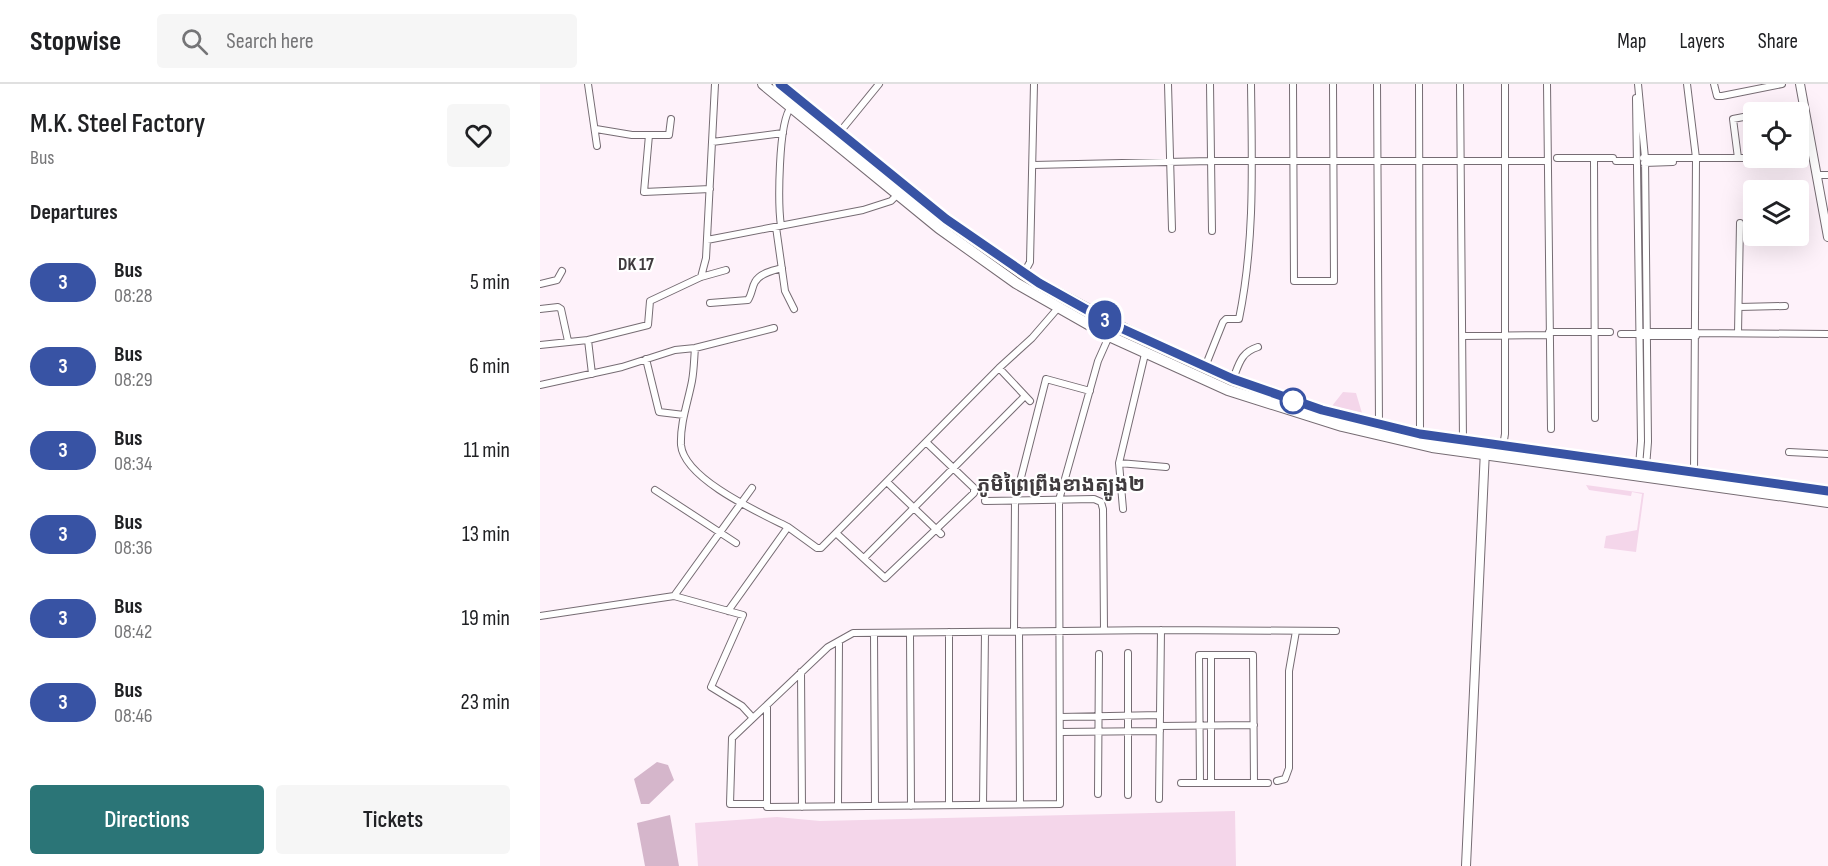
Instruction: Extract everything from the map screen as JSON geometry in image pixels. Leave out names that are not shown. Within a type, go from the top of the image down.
[{"type":"highway","points":[[763,84],[947,235],[1058,308],[1145,354],[1228,390],[1308,417],[1389,438],[1643,467],[1694,479],[1828,491]]},
{"type":"highway","points":[[780,84],[946,219],[1024,273],[1114,325],[1204,368],[1310,406],[1379,425],[1463,442],[1485,450]]},
{"type":"highway","points":[[1502,452],[1694,479],[1828,502]]},
{"type":"street","points":[[588,84],[597,146]]},
{"type":"street","points":[[701,277],[707,240],[715,84]]},
{"type":"street","points":[[839,133],[879,84]]},
{"type":"street","points":[[1024,273],[1030,262],[1034,84]]},
{"type":"street","points":[[1168,84],[1172,229]]},
{"type":"street","points":[[1210,84],[1212,231]]},
{"type":"street","points":[[1204,368],[1223,322],[1226,319],[1239,319],[1251,244],[1251,84]]},
{"type":"street","points":[[1293,84],[1294,281],[1334,281],[1333,84]]},
{"type":"street","points":[[1377,84],[1379,425]]},
{"type":"street","points":[[1419,84],[1420,434]]},
{"type":"street","points":[[1460,84],[1463,442]]},
{"type":"street","points":[[1502,452],[1505,434],[1504,84]]},
{"type":"street","points":[[1547,84],[1551,429]]},
{"type":"street","points":[[1637,84],[1645,161],[1643,467]]},
{"type":"street","points":[[1637,84],[1637,161],[1643,334]]},
{"type":"street","points":[[1687,84],[1696,160],[1694,479]]},
{"type":"street","points":[[1714,84],[1717,96],[1722,96],[1782,84]]},
{"type":"street","points":[[1800,84],[1825,209],[1828,237]]},
{"type":"street","points":[[791,107],[786,113],[783,133],[778,226],[785,291],[794,309]]},
{"type":"street","points":[[1738,158],[1733,119],[1743,117]]},
{"type":"street","points":[[596,129],[669,135],[671,119]]},
{"type":"street","points":[[712,142],[783,133]]},
{"type":"street","points":[[650,135],[644,192],[710,189]]},
{"type":"street","points":[[1809,157],[1814,157]]},
{"type":"street","points":[[1557,158],[1645,161],[1743,158]]},
{"type":"street","points":[[1594,159],[1595,418]]},
{"type":"street","points":[[1033,165],[1252,161],[1548,161]]},
{"type":"street","points":[[1817,175],[1828,175]]},
{"type":"street","points":[[707,240],[863,210],[891,201],[897,195]]},
{"type":"street","points":[[1738,333],[1740,223]]},
{"type":"street","points":[[710,303],[748,300],[754,283],[759,278],[782,268]]},
{"type":"street","points":[[540,345],[588,339],[648,325],[650,301],[701,277],[726,270]]},
{"type":"street","points":[[540,284],[557,280],[562,271]]},
{"type":"street","points":[[1739,307],[1785,306]]},
{"type":"street","points":[[540,309],[558,307],[561,309],[568,341]]},
{"type":"street","points":[[695,348],[693,378],[684,415],[681,444],[684,457],[705,478],[741,503],[788,527],[819,549],[999,368],[1032,338],[1058,308]]},
{"type":"street","points":[[1114,325],[1098,361],[1059,500],[1061,631],[1060,804],[802,807],[730,804],[731,740],[828,647],[853,633],[1017,632],[1061,631],[1104,630],[1336,631]]},
{"type":"street","points":[[540,385],[592,374],[675,350],[695,348],[774,328]]},
{"type":"street","points":[[1463,336],[1610,332]]},
{"type":"street","points":[[1620,334],[1828,334]]},
{"type":"street","points":[[588,339],[592,374]]},
{"type":"street","points":[[1233,379],[1243,355],[1248,350],[1257,347]]},
{"type":"street","points":[[1123,509],[1119,463],[1145,354]]},
{"type":"street","points":[[646,359],[659,412],[684,415]]},
{"type":"street","points":[[864,558],[1028,398],[999,368]]},
{"type":"street","points":[[1020,804],[1015,501],[1047,379],[1090,392]]},
{"type":"street","points":[[836,533],[885,578],[938,532],[975,491],[926,442]]},
{"type":"street","points":[[1466,866],[1485,450]]},
{"type":"street","points":[[1789,452],[1828,454]]},
{"type":"street","points":[[1119,463],[1166,468]]},
{"type":"street","points":[[886,482],[938,532]]},
{"type":"street","points":[[675,596],[752,488]]},
{"type":"street","points":[[655,490],[736,543]]},
{"type":"street","points":[[985,501],[1094,499],[1101,502],[1103,508],[1104,630]]},
{"type":"street","points":[[728,611],[788,527]]},
{"type":"street","points":[[540,616],[675,596],[743,615],[711,687],[742,706],[753,718]]},
{"type":"street","points":[[1159,799],[1161,630]]},
{"type":"street","points":[[949,805],[950,632]]},
{"type":"street","points":[[983,805],[985,632]]},
{"type":"street","points":[[1277,781],[1285,779],[1289,768],[1290,671],[1296,632]]},
{"type":"street","points":[[874,633],[875,806]]},
{"type":"street","points":[[910,633],[911,806]]},
{"type":"street","points":[[838,806],[839,641]]},
{"type":"street","points":[[1128,653],[1128,795]]},
{"type":"street","points":[[1098,794],[1099,654]]},
{"type":"street","points":[[1200,783],[1199,655],[1253,655],[1254,783]]},
{"type":"street","points":[[1211,655],[1211,783]]},
{"type":"street","points":[[801,672],[802,807]]},
{"type":"street","points":[[766,705],[766,804]]},
{"type":"street","points":[[1060,717],[1160,715]]},
{"type":"street","points":[[1060,732],[1128,731],[1200,725],[1254,725]]},
{"type":"street","points":[[1180,783],[1268,783]]},
{"type":"shaded area","points":[[1343,392],[1356,393],[1362,413],[1332,406]]},
{"type":"shaded area","points":[[1586,485],[1644,493],[1636,552],[1604,548],[1606,536],[1637,530],[1642,494],[1632,492],[1631,496],[1589,490]]},
{"type":"shaded area","points":[[657,762],[668,765],[674,780],[649,804],[641,804],[634,779]]},
{"type":"shaded area","points":[[1235,811],[1236,866],[698,866],[695,823],[777,817],[820,821]]},
{"type":"shaded area","points":[[670,815],[679,866],[645,866],[637,823]]},
{"type":"bus line","name":"3","points":[[780,84],[905,188],[1039,283],[1114,325],[1233,379],[1322,410],[1420,434],[1463,442],[1828,491]]},
{"type":"district","name":"DK 17","points":[[636,264]]},
{"type":"district","name":"ភូមិព្រៃព្រីងខាងត្បូង២","points":[[1061,485]]}]
